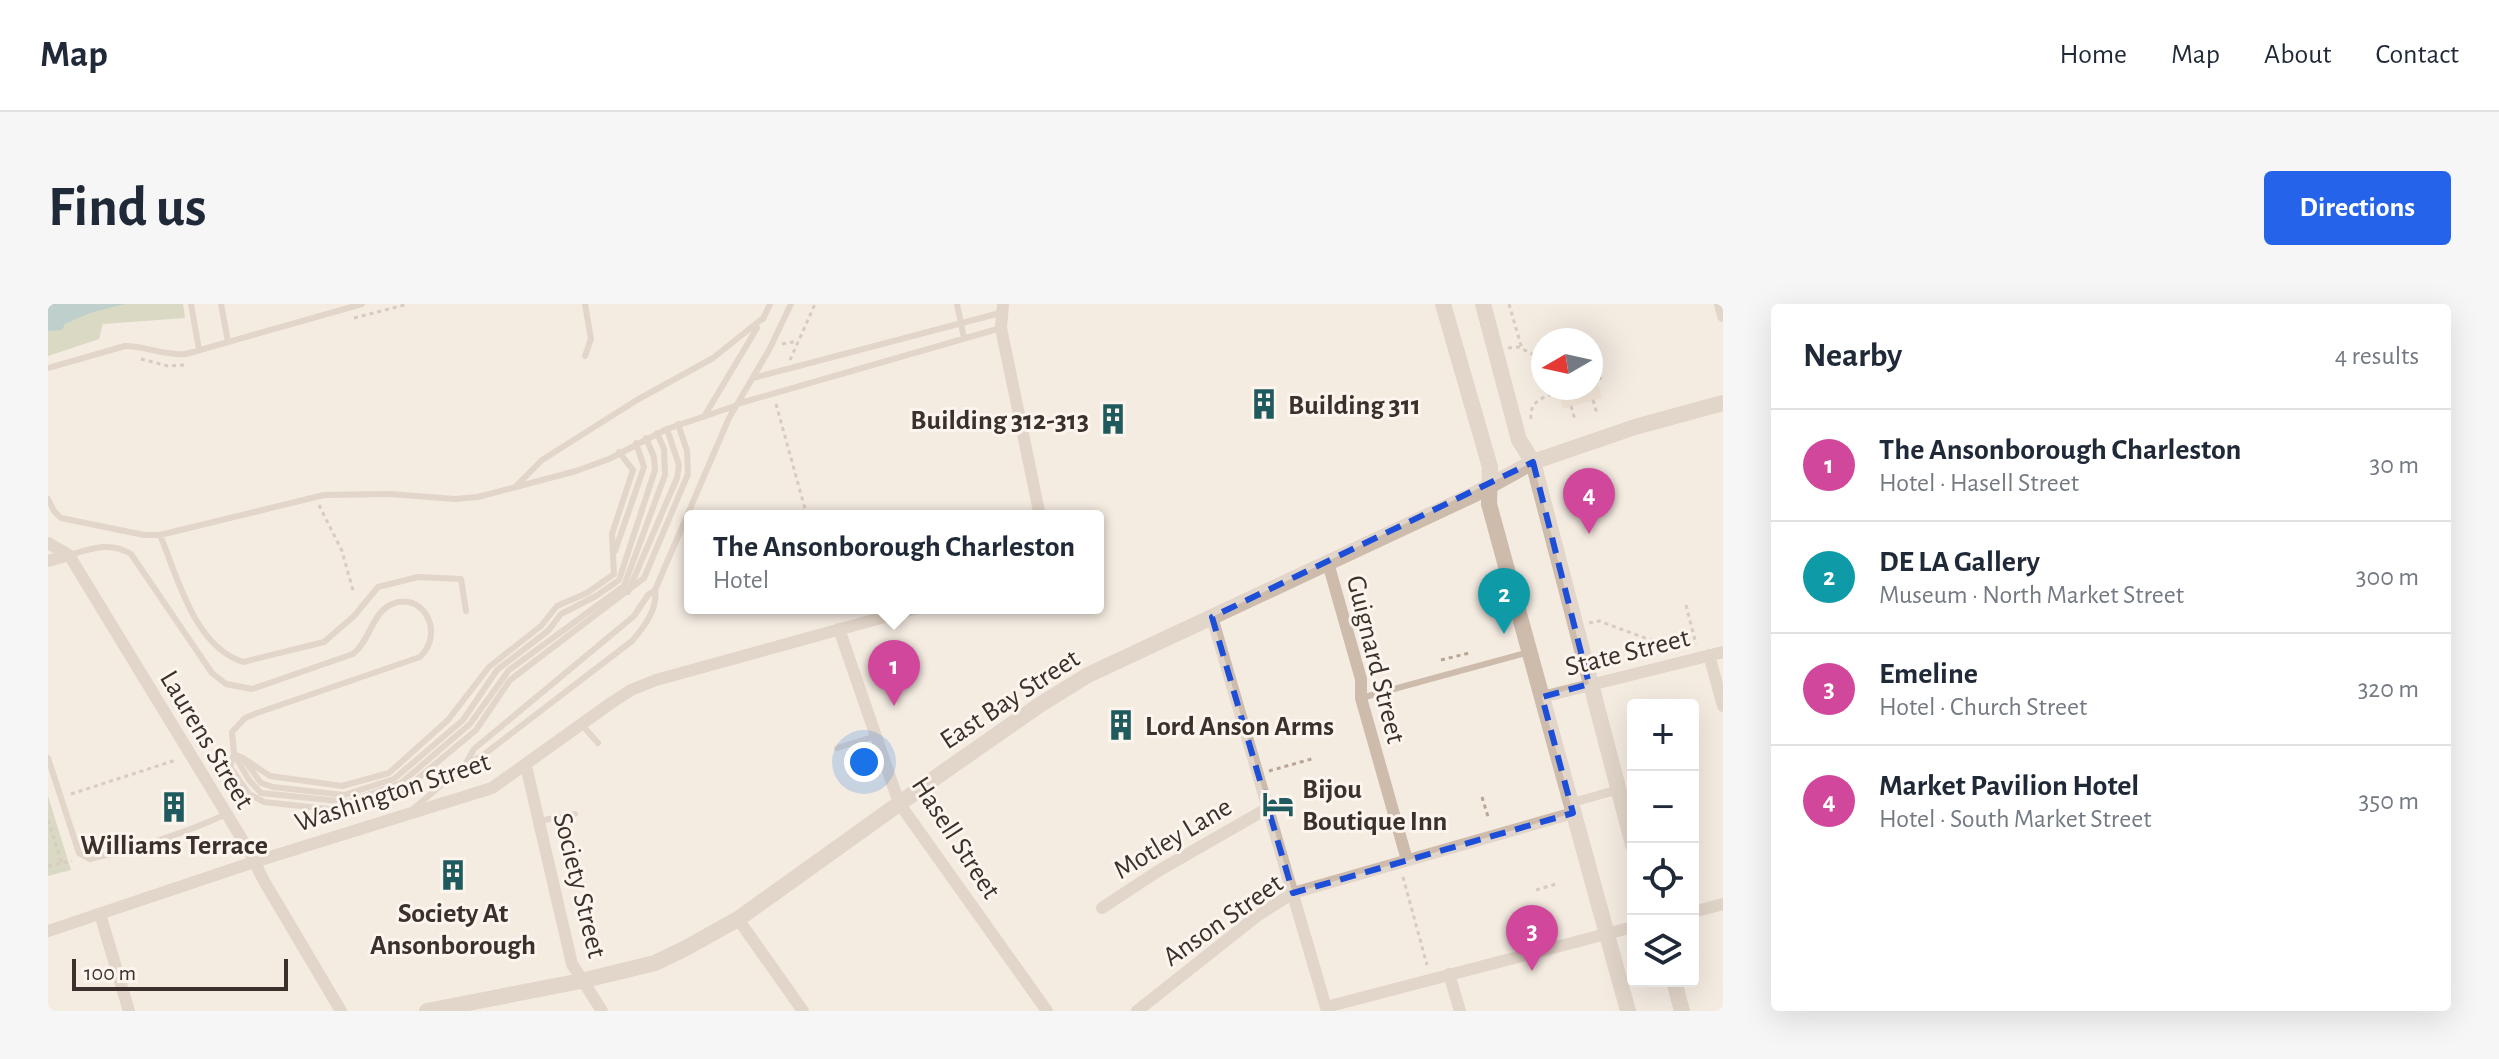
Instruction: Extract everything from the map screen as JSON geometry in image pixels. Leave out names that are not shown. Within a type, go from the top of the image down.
[{"type":"street","points":[[1443,304],[1490,467],[1489,504],[1628,1011]]},
{"type":"street","points":[[1483,304],[1519,440],[1533,462],[1632,843]]},
{"type":"street","points":[[1720,304],[1723,316]]},
{"type":"street","points":[[1002,308],[1001,328],[1039,510]]},
{"type":"street","name":"East Bay Street","points":[[427,1011],[655,963],[738,919],[1041,704],[1088,675],[1489,486],[1533,462],[1635,427],[1723,403]]},
{"type":"street","name":"Laurens Street","points":[[48,543],[69,555],[341,1011]]},
{"type":"street","points":[[48,561],[69,555]]},
{"type":"street","name":"Guignard Street","points":[[1328,563],[1361,679],[1361,698],[1407,860]]},
{"type":"street","name":"Washington Street","points":[[48,931],[254,862],[492,788],[631,690],[656,680],[895,614]]},
{"type":"street","points":[[1212,617],[1327,1009],[1627,928]]},
{"type":"street","name":"Hasell Street","points":[[839,629],[899,803],[1047,1011]]},
{"type":"street","name":"State Street","points":[[1542,697],[1723,652]]},
{"type":"street","points":[[1709,655],[1723,706]]},
{"type":"street","name":"Society Street","points":[[526,766],[572,964],[602,1011]]},
{"type":"street","name":"Anson Street","points":[[1137,1011],[1257,916],[1293,893],[1572,808],[1617,790]]},
{"type":"street","name":"Motley Lane","points":[[1102,908],[1158,871],[1268,808]]},
{"type":"street","points":[[1699,910],[1723,904]]},
{"type":"street","points":[[100,914],[129,1011]]},
{"type":"street","points":[[738,919],[803,1011]]},
{"type":"street","points":[[1449,974],[1460,1011]]},
{"type":"street","points":[[1676,987],[1682,1011]]},
{"type":"lane","points":[[191,304],[199,350]]},
{"type":"lane","points":[[221,304],[228,342]]},
{"type":"lane","points":[[48,368],[125,346],[173,355],[199,350],[362,304]]},
{"type":"lane","points":[[585,304],[591,339],[585,356]]},
{"type":"lane","points":[[705,416],[770,304]]},
{"type":"lane","points":[[690,510],[736,405],[771,346],[791,304]]},
{"type":"lane","points":[[957,304],[964,338]]},
{"type":"lane","points":[[751,378],[961,323],[1002,308]]},
{"type":"lane","points":[[514,488],[542,460],[637,400],[713,358],[763,318]]},
{"type":"lane","points":[[48,499],[61,518],[144,535],[160,535],[343,493],[455,499],[478,497],[576,471],[678,424],[776,392],[1001,328]]},
{"type":"lane","points":[[234,754],[230,767],[249,794],[264,802],[347,811],[399,794],[476,730],[510,680],[644,578],[688,474],[687,451],[678,424]]},
{"type":"lane","points":[[628,592],[677,478],[679,465],[667,429]]},
{"type":"lane","points":[[69,555],[110,546],[120,547],[131,554],[212,673],[226,684],[245,689],[262,687],[353,654],[365,644],[379,615],[391,605],[413,604],[427,615],[432,635],[420,657],[245,718],[232,732],[234,754],[255,788],[271,795],[348,802],[401,783],[470,724],[509,670],[624,586],[665,475],[664,449],[657,433]]},
{"type":"lane","points":[[243,758],[259,780],[273,787],[344,795],[394,779],[463,720],[497,670],[548,631],[561,614],[619,580],[655,470],[654,457],[646,438]]},
{"type":"lane","points":[[613,554],[644,467],[636,443]]},
{"type":"lane","points":[[234,754],[270,776],[342,786],[389,773],[448,720],[489,667],[541,626],[557,606],[587,593],[614,574],[612,534],[633,470],[619,452]]},
{"type":"lane","points":[[405,817],[465,765],[482,756],[632,641],[645,625],[656,600],[655,590],[684,524]]},
{"type":"lane","points":[[160,535],[201,627],[214,645],[228,656],[243,662],[324,642],[354,616],[378,587],[418,577],[461,579],[466,611]]},
{"type":"lane","points":[[465,765],[474,749],[634,616],[655,590]]},
{"type":"lane","points":[[1361,698],[1529,652]]},
{"type":"lane","points":[[582,724],[598,743]]},
{"type":"lane","points":[[837,748],[876,735]]},
{"type":"lane","points":[[48,758],[79,853],[84,858],[138,848],[226,814]]},
{"type":"lane","points":[[539,821],[575,814]]},
{"type":"path","points":[[786,369],[815,304]]},
{"type":"path","points":[[1509,305],[1522,349],[1531,355]]},
{"type":"path","points":[[771,346],[798,341]]},
{"type":"path","points":[[1505,349],[1522,349]]},
{"type":"path","points":[[776,392],[776,408],[805,510]]},
{"type":"path","points":[[1531,422],[1533,405],[1540,400]]},
{"type":"path","points":[[1593,400],[1597,414]]},
{"type":"path","points":[[1571,406],[1575,420]]},
{"type":"path","points":[[315,497],[338,540],[354,594]]},
{"type":"path","points":[[1686,605],[1696,644]]},
{"type":"path","points":[[1588,623],[1599,621],[1675,649]]},
{"type":"path","points":[[1441,660],[1469,653]]},
{"type":"path","points":[[1266,772],[1315,758]]},
{"type":"path","points":[[71,794],[176,760]]},
{"type":"path","points":[[1482,797],[1489,820]]},
{"type":"path","points":[[1438,816],[1443,833]]},
{"type":"path","points":[[48,820],[62,864]]},
{"type":"path","points":[[48,866],[84,858]]},
{"type":"path","points":[[1403,877],[1427,965]]},
{"type":"path","points":[[1536,890],[1556,884]]},
{"type":"highlighted area","points":[[1533,462],[1589,684],[1542,697],[1573,813],[1293,893],[1212,617]]},
{"type":"green space","points":[[48,304],[183,304],[185,318],[103,324],[99,339],[48,356]]},
{"type":"green space","points":[[48,796],[71,870],[48,876]]},
{"type":"shaded area","points":[[1560,400],[1595,400],[1563,409]]},
{"type":"water","points":[[48,304],[125,304],[90,313],[65,324],[62,330],[48,331]]},
{"type":"place","name":"Building 311","points":[[1264,404]]},
{"type":"place","name":"Building 312-313","points":[[1113,419]]},
{"type":"place","name":"Market Pavilion Hotel","points":[[1589,534]]},
{"type":"place","name":"DE LA Gallery","points":[[1504,634]]},
{"type":"place","name":"The Ansonborough Charleston","points":[[894,706]]},
{"type":"place","name":"Lord Anson Arms","points":[[1121,725]]},
{"type":"place","name":"Bijou Boutique Inn","points":[[1278,804]]},
{"type":"place","name":"Williams Terrace","points":[[174,807]]},
{"type":"place","name":"Society At Ansonborough","points":[[453,875]]},
{"type":"place","name":"Emeline","points":[[1532,971]]}]
